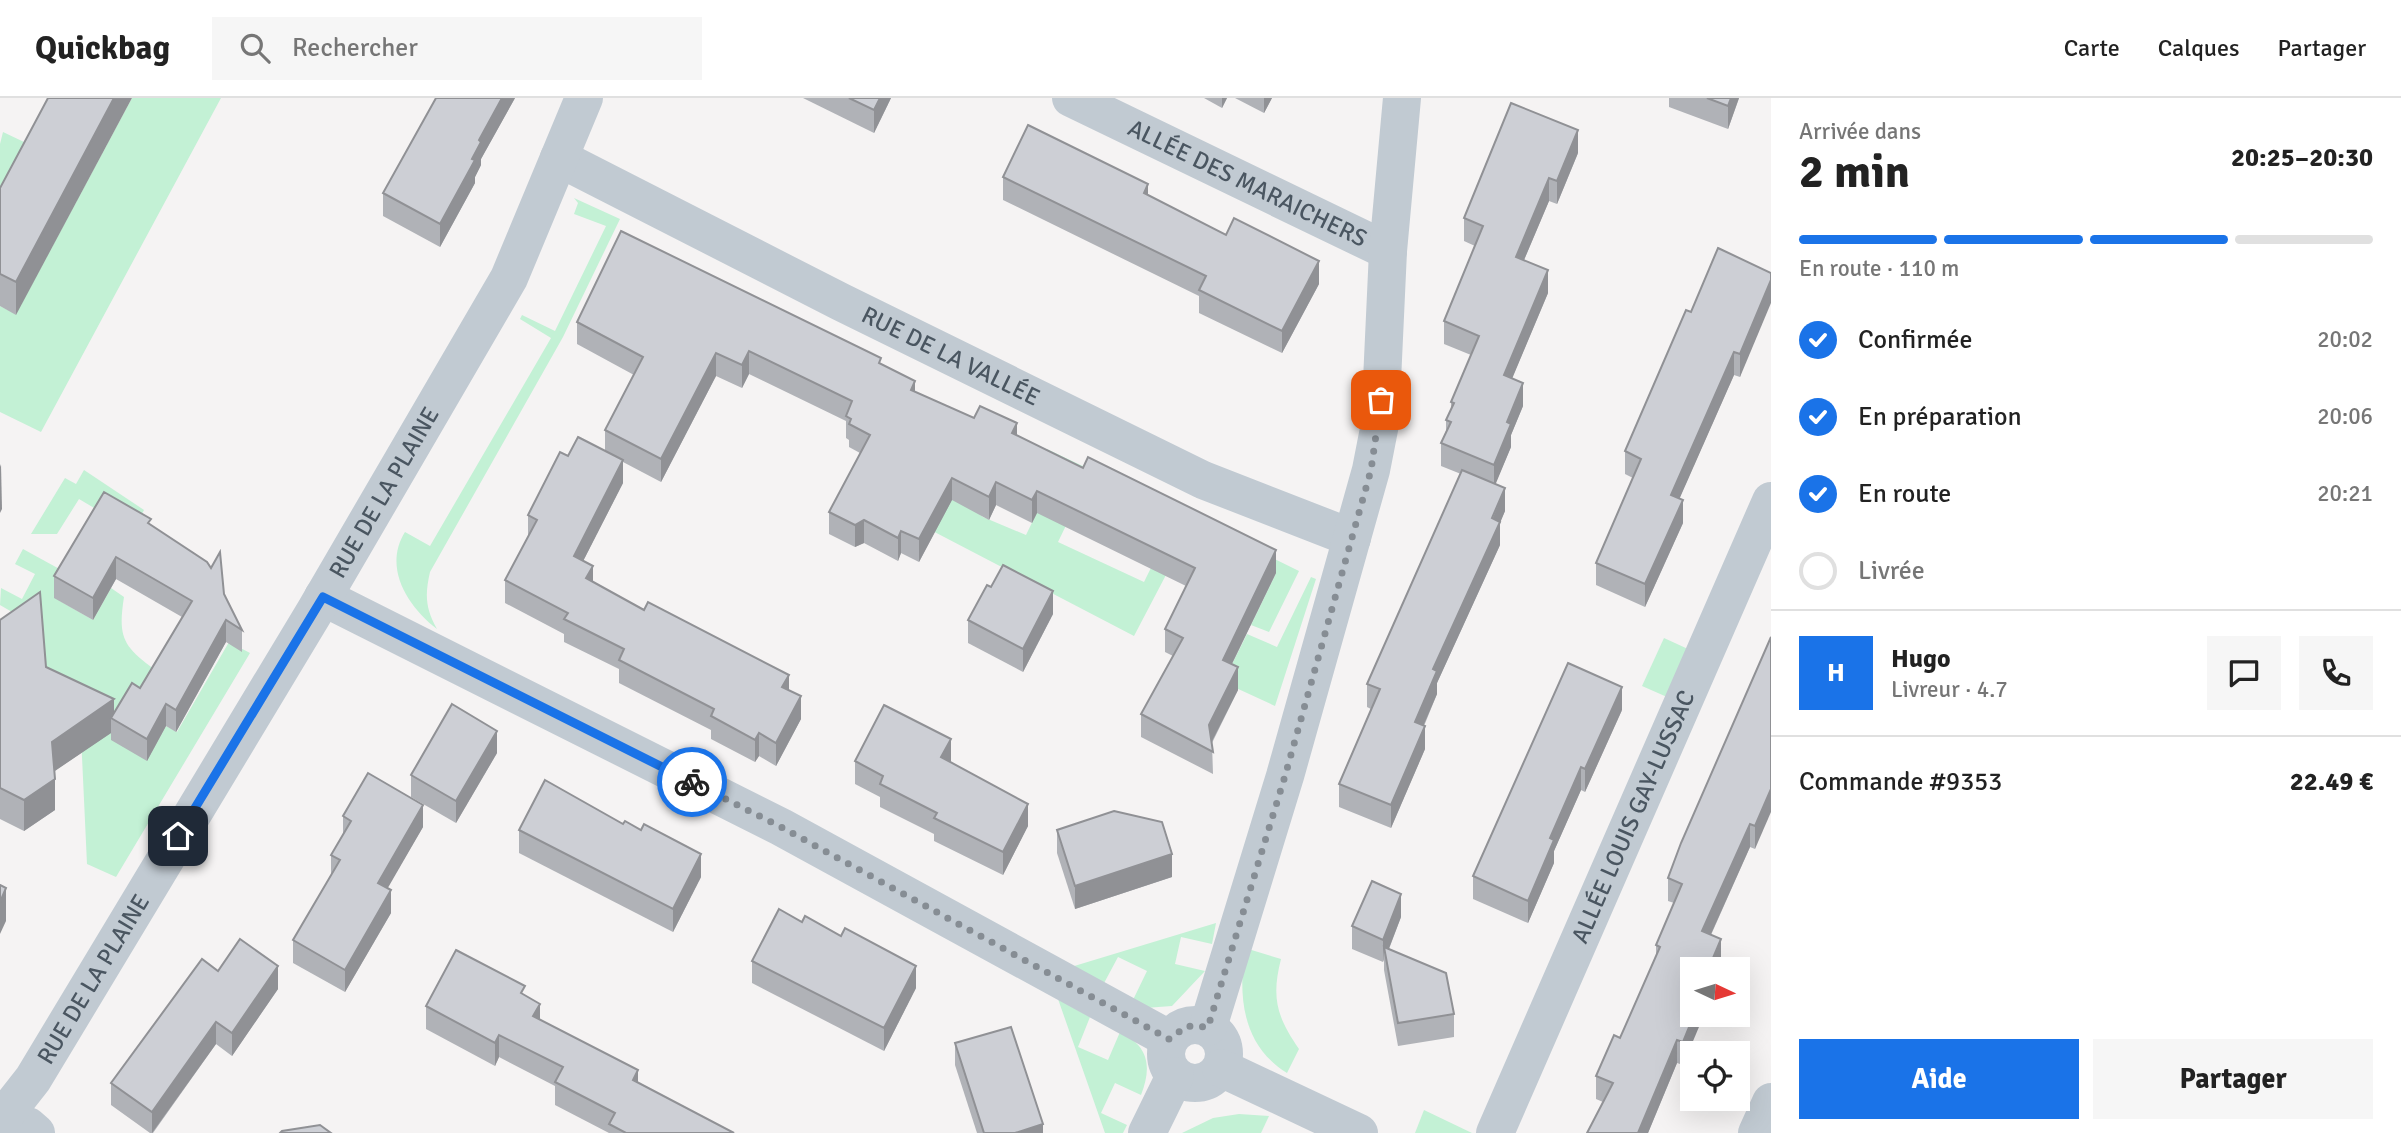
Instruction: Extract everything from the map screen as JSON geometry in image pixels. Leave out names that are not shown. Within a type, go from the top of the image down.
[{"type":"street","name":"RUE DE LA PLAINE","points":[[8,1125],[323,597],[509,278],[584,98]]},
{"type":"street","name":"ALLÉE DES MARAICHERS","points":[[1071,98],[1388,251]]},
{"type":"street","points":[[1208,1027],[1285,776],[1371,470],[1380,424],[1388,251],[1402,98]]},
{"type":"street","name":"RUE DE LA VALLÉE","points":[[559,158],[680,221],[1203,480],[1352,537]]},
{"type":"street","name":"ALLÉE LOUIS GAY-LUSSAC","points":[[1495,1133],[1771,501]]},
{"type":"street","points":[[323,597],[781,827],[1169,1039]]},
{"type":"street","points":[[1187,1026],[1208,1027],[1223,1045],[1224,1061],[1221,1068],[1205,1082],[1195,1084],[1175,1076],[1166,1058],[1169,1039],[1187,1026]]},
{"type":"street","points":[[1221,1068],[1359,1133]]},
{"type":"street","points":[[1147,1133],[1175,1076]]},
{"type":"street","points":[[1757,1133],[1771,1102]]},
{"type":"green space","points":[[132,98],[221,98],[41,432],[0,412],[0,306],[16,314]]},
{"type":"green space","points":[[3,132],[24,142],[0,192],[0,144]]},
{"type":"green space","points":[[574,198],[620,219],[563,337],[430,572],[427,601],[437,629],[416,609],[402,585],[396,559],[399,545],[405,532],[430,546],[551,338],[520,319],[522,315],[555,331],[606,226],[574,214],[578,203]]},
{"type":"green space","points":[[1047,449],[1108,478],[1088,480],[1058,542],[1144,582],[1174,521],[1162,504],[1299,571],[1269,632],[1251,625],[1276,573],[1189,531],[1134,636],[923,526],[944,487],[983,517],[1026,535],[1054,477],[1039,469]]},
{"type":"green space","points":[[84,470],[144,510],[133,531],[79,499],[57,534],[31,534],[65,478],[76,484]]},
{"type":"green space","points":[[23,549],[74,577],[60,601],[93,620],[111,588],[124,597],[122,631],[125,639],[135,654],[154,669],[147,760],[166,726],[177,732],[229,642],[250,653],[116,877],[87,864],[80,714],[47,698],[31,623],[0,605],[1,588],[22,599],[35,574],[15,564]]},
{"type":"green space","points":[[1311,577],[1316,579],[1275,706],[1223,682],[1247,634],[1277,647]]},
{"type":"green space","points":[[1664,638],[1688,649],[1667,697],[1642,686]]},
{"type":"green space","points":[[1216,923],[1212,944],[1181,937],[1175,964],[1205,971],[1172,1006],[1145,1008],[1132,1002],[1147,971],[1118,957],[1103,985],[1071,967]]},
{"type":"green space","points":[[1245,948],[1281,959],[1276,996],[1278,1007],[1299,1049],[1287,1073],[1260,1049],[1246,1018],[1242,984]]},
{"type":"green space","points":[[1058,999],[1090,1017],[1078,1047],[1108,1060],[1120,1032],[1137,1044],[1146,1058],[1146,1075],[1141,1095],[1115,1083],[1101,1113],[1127,1125],[1123,1133],[1105,1133]]},
{"type":"green space","points":[[1424,1110],[1472,1133],[1415,1133]]},
{"type":"green space","points":[[1239,1114],[1269,1116],[1261,1133],[1182,1133],[1213,1118]]},
{"type":"building","points":[[48,98],[114,98],[16,282],[0,274],[0,188]]},
{"type":"building","points":[[436,98],[502,98],[479,140],[481,142],[472,159],[475,160],[440,224],[383,193]]},
{"type":"building","points":[[849,98],[880,98],[874,110]]},
{"type":"building","points":[[1707,98],[1731,98],[1728,106]]},
{"type":"building","points":[[1511,103],[1578,130],[1557,181],[1549,178],[1516,257],[1548,270],[1504,375],[1523,383],[1507,422],[1511,424],[1494,465],[1441,443],[1451,422],[1446,420],[1454,403],[1451,402],[1479,336],[1444,321],[1483,226],[1464,218]]},
{"type":"building","points":[[1028,125],[1148,184],[1144,193],[1226,235],[1234,218],[1319,261],[1282,331],[1199,290],[1206,276],[1003,177]]},
{"type":"building","points":[[621,231],[881,358],[879,363],[915,381],[911,390],[974,418],[980,406],[1017,423],[1012,433],[1083,468],[1088,457],[1276,550],[1223,660],[1238,667],[1209,725],[1213,752],[1141,714],[1183,638],[1165,629],[1195,568],[1037,491],[1032,500],[996,482],[989,497],[952,478],[919,539],[901,531],[898,538],[864,520],[855,525],[829,512],[870,435],[849,424],[851,419],[846,416],[852,401],[749,351],[742,365],[716,353],[661,459],[605,430],[643,357],[577,322]]},
{"type":"building","points":[[1718,248],[1771,273],[1771,280],[1740,354],[1734,352],[1671,495],[1683,500],[1645,584],[1596,563],[1641,459],[1625,451],[1686,310],[1691,312]]},
{"type":"building","points":[[578,437],[623,460],[574,556],[593,566],[586,578],[644,610],[648,602],[789,675],[782,687],[801,696],[776,743],[759,733],[755,740],[711,716],[714,709],[619,660],[624,649],[564,619],[568,613],[505,580],[537,520],[528,515],[560,452],[568,456]]},
{"type":"building","points":[[1462,470],[1505,488],[1492,518],[1500,522],[1433,669],[1437,671],[1415,722],[1425,726],[1391,805],[1339,784],[1380,689],[1367,684]]},
{"type":"building","points":[[104,492],[151,519],[148,523],[207,562],[211,568],[220,552],[224,594],[242,630],[226,620],[176,710],[166,704],[147,739],[111,718],[132,683],[140,688],[192,601],[116,557],[93,598],[54,576]]},
{"type":"building","points":[[1003,565],[1053,591],[1023,649],[968,620],[987,585],[991,587]]},
{"type":"building","points":[[40,592],[46,667],[114,699],[52,742],[55,779],[24,800],[0,788],[0,620]]},
{"type":"building","points":[[1771,637],[1771,789],[1755,826],[1750,824],[1702,931],[1721,939],[1713,957],[1680,957],[1680,1027],[1689,1027],[1683,1041],[1677,1040],[1638,1133],[1587,1133],[1613,1083],[1596,1076],[1614,1035],[1620,1038],[1660,947],[1656,945],[1682,884],[1668,878]]},
{"type":"building","points":[[1568,663],[1622,687],[1585,769],[1581,767],[1550,838],[1554,840],[1528,901],[1473,876]]},
{"type":"building","points":[[452,704],[497,731],[456,801],[411,775]]},
{"type":"building","points":[[884,705],[951,739],[941,757],[1028,804],[1003,852],[934,818],[937,813],[880,784],[883,776],[855,761]]},
{"type":"building","points":[[368,773],[423,805],[378,883],[391,890],[345,970],[293,940],[340,860],[331,855],[351,821],[343,816]]},
{"type":"building","points":[[545,780],[623,824],[625,821],[641,830],[644,824],[701,854],[673,909],[519,830]]},
{"type":"building","points":[[1114,811],[1162,822],[1172,854],[1075,886],[1057,830]]},
{"type":"building","points":[[1372,881],[1401,894],[1383,940],[1352,926]]},
{"type":"building","points":[[0,885],[6,888],[0,902]]},
{"type":"building","points":[[779,909],[802,922],[805,916],[841,936],[845,928],[916,966],[884,1028],[752,961]]},
{"type":"building","points":[[240,939],[278,966],[232,1033],[216,1022],[152,1112],[111,1083],[202,959],[218,971]]},
{"type":"building","points":[[1384,947],[1446,973],[1454,1014],[1398,1023]]},
{"type":"building","points":[[456,950],[525,986],[521,993],[540,1004],[533,1016],[638,1070],[633,1080],[734,1133],[626,1133],[609,1124],[615,1113],[555,1082],[563,1067],[499,1035],[495,1043],[426,1006]]},
{"type":"building","points":[[1011,1027],[1043,1124],[1015,1133],[984,1133],[955,1043]]},
{"type":"building","points":[[320,1125],[331,1133],[280,1133],[282,1131]]},
{"type":"way so far","points":[[692,782],[781,827],[1169,1039],[1180,1028],[1194,1024],[1208,1027],[1285,776],[1371,470],[1380,424],[1381,400]]},
{"type":"route","points":[[178,836],[323,597],[692,782]]}]
